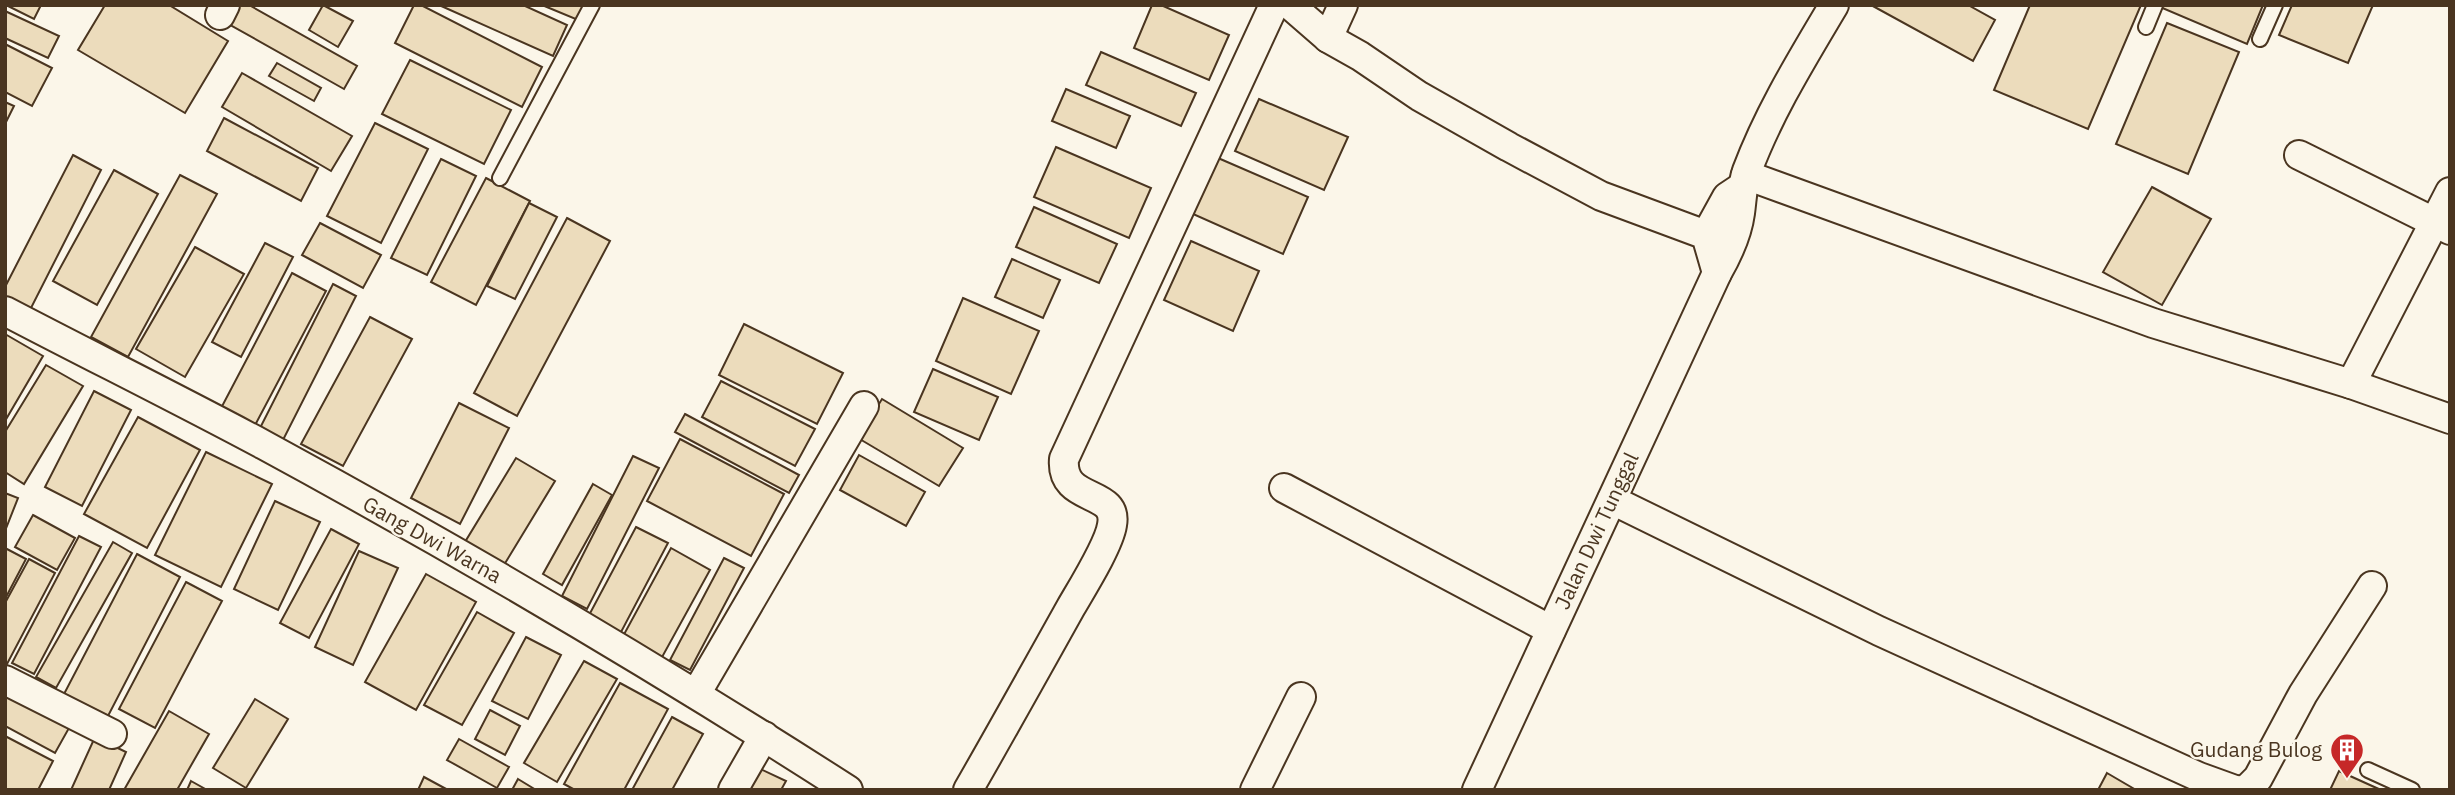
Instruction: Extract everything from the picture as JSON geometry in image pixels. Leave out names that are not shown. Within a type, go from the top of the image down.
[{"type":"street","points":[[968,790],[1090,574],[1112,526],[1108,505],[1067,481],[1063,471],[1064,459],[1274,5]]},
{"type":"street","points":[[1290,5],[1328,38],[1419,96],[1601,196],[1706,235]]},
{"type":"street","points":[[1328,38],[1343,5]]},
{"type":"street","name":"Jalan Dwi Tunggal","points":[[1477,790],[1728,253],[1737,229],[1744,181],[1760,138],[1783,92],[1834,5]]},
{"type":"street","points":[[2299,155],[2442,227]]},
{"type":"street","points":[[1717,273],[1706,235],[1727,197],[1744,181],[2153,323],[2351,384],[2450,418]]},
{"type":"street","points":[[2351,384],[2442,227],[2450,192]]},
{"type":"street","name":"Gang Dwi Warna","points":[[5,311],[264,445],[569,617],[848,790]]},
{"type":"street","points":[[696,694],[864,406]]},
{"type":"street","points":[[1284,488],[1551,630]]},
{"type":"street","points":[[1612,500],[1879,631],[2199,777],[2235,790]]},
{"type":"street","points":[[2242,790],[2247,789],[2258,778],[2303,694],[2372,586]]},
{"type":"street","points":[[5,680],[113,734]]},
{"type":"street","points":[[1255,790],[1301,697]]},
{"type":"street","points":[[733,790],[764,736]]},
{"type":"lane","points":[[500,178],[592,5]]},
{"type":"lane","points":[[2146,27],[2155,5]]},
{"type":"lane","points":[[2260,39],[2275,5]]},
{"type":"lane","points":[[2368,770],[2412,790]]},
{"type":"building","points":[[6,5],[41,5],[34,19]]},
{"type":"building","points":[[105,5],[169,5],[228,41],[185,113],[78,50]]},
{"type":"building","points":[[234,5],[249,5],[357,66],[344,89],[225,22]]},
{"type":"building","points":[[323,5],[353,21],[338,47],[309,30]]},
{"type":"building","points":[[414,5],[421,5],[542,67],[522,107],[395,43]]},
{"type":"building","points":[[439,5],[523,5],[567,25],[553,56]]},
{"type":"building","points":[[542,5],[584,5],[578,20]]},
{"type":"building","points":[[1152,5],[1161,5],[1229,35],[1209,80],[1134,48]]},
{"type":"building","points":[[1871,5],[1968,5],[1995,20],[1973,61]]},
{"type":"building","points":[[2030,5],[2141,5],[2088,129],[1994,90]]},
{"type":"building","points":[[2263,5],[2247,44],[2160,7]]},
{"type":"building","points":[[2292,5],[2373,5],[2348,63],[2279,35]]},
{"type":"building","points":[[5,11],[59,36],[48,58],[5,38]]},
{"type":"building","points":[[2167,23],[2239,52],[2188,174],[2116,144]]},
{"type":"building","points":[[5,44],[52,68],[32,106],[5,92]]},
{"type":"building","points":[[1101,52],[1196,93],[1181,126],[1086,85]]},
{"type":"building","points":[[410,60],[511,110],[484,164],[382,114]]},
{"type":"building","points":[[277,63],[321,88],[314,101],[269,76]]},
{"type":"building","points":[[242,73],[352,136],[331,171],[222,107]]},
{"type":"building","points":[[1066,89],[1130,116],[1116,148],[1052,121]]},
{"type":"building","points":[[1259,99],[1348,137],[1324,190],[1235,151]]},
{"type":"building","points":[[5,102],[14,106],[5,124]]},
{"type":"building","points":[[224,118],[318,168],[301,201],[207,151]]},
{"type":"building","points":[[375,123],[428,149],[381,243],[327,216]]},
{"type":"building","points":[[1056,147],[1151,188],[1129,238],[1034,197]]},
{"type":"building","points":[[73,155],[101,170],[30,310],[5,297],[5,287]]},
{"type":"building","points":[[1218,158],[1308,197],[1283,254],[1193,214]]},
{"type":"building","points":[[441,159],[476,176],[427,275],[391,258]]},
{"type":"building","points":[[114,170],[158,194],[97,305],[53,281]]},
{"type":"building","points":[[180,175],[217,194],[128,357],[91,337]]},
{"type":"building","points":[[486,178],[530,201],[476,305],[431,282]]},
{"type":"building","points":[[2152,187],[2211,219],[2162,305],[2103,272]]},
{"type":"building","points":[[529,203],[557,217],[515,299],[487,286]]},
{"type":"building","points":[[1034,207],[1117,244],[1099,283],[1016,247]]},
{"type":"building","points":[[567,218],[610,241],[517,416],[474,393]]},
{"type":"building","points":[[320,223],[381,255],[363,288],[302,255]]},
{"type":"building","points":[[1191,241],[1259,271],[1233,331],[1164,300]]},
{"type":"building","points":[[265,243],[293,257],[241,357],[212,342]]},
{"type":"building","points":[[195,247],[244,274],[185,377],[136,349]]},
{"type":"building","points":[[1012,259],[1060,280],[1043,318],[995,297]]},
{"type":"building","points":[[292,273],[326,291],[253,429],[219,412]]},
{"type":"building","points":[[333,284],[356,296],[283,440],[260,428]]},
{"type":"building","points":[[963,298],[1039,331],[1011,394],[936,361]]},
{"type":"building","points":[[370,317],[412,339],[343,466],[301,444]]},
{"type":"building","points":[[744,324],[843,373],[817,424],[719,375]]},
{"type":"building","points":[[5,334],[43,356],[5,421]]},
{"type":"building","points":[[46,365],[83,386],[24,484],[5,472],[5,432]]},
{"type":"building","points":[[933,369],[998,397],[979,440],[914,412]]},
{"type":"building","points":[[721,381],[815,429],[795,466],[702,417]]},
{"type":"building","points":[[94,391],[131,410],[82,506],[45,487]]},
{"type":"building","points":[[882,399],[963,448],[939,486],[858,438]]},
{"type":"building","points":[[459,403],[509,428],[460,524],[411,498]]},
{"type":"building","points":[[685,414],[799,475],[789,493],[675,432]]},
{"type":"building","points":[[138,417],[200,450],[147,548],[84,514]]},
{"type":"building","points":[[680,439],[784,494],[751,556],[647,501]]},
{"type":"building","points":[[206,452],[272,484],[221,587],[155,555]]},
{"type":"building","points":[[859,455],[925,492],[906,526],[840,490]]},
{"type":"building","points":[[633,456],[659,468],[587,609],[562,596]]},
{"type":"building","points":[[516,458],[555,481],[504,565],[465,542]]},
{"type":"building","points":[[593,484],[612,495],[562,585],[543,574]]},
{"type":"building","points":[[5,493],[18,498],[5,531]]},
{"type":"building","points":[[275,501],[320,522],[278,610],[234,589]]},
{"type":"building","points":[[33,515],[75,538],[57,570],[15,547]]},
{"type":"building","points":[[636,527],[668,543],[620,634],[588,617]]},
{"type":"building","points":[[331,529],[359,544],[309,638],[280,623]]},
{"type":"building","points":[[79,536],[101,547],[34,674],[12,663]]},
{"type":"building","points":[[113,542],[132,553],[56,688],[36,677]]},
{"type":"building","points":[[5,548],[26,559],[5,599]]},
{"type":"building","points":[[671,548],[710,570],[661,659],[622,638]]},
{"type":"building","points":[[359,551],[398,568],[353,665],[315,647]]},
{"type":"building","points":[[137,554],[180,577],[108,716],[64,694]]},
{"type":"building","points":[[724,558],[744,568],[690,670],[670,660]]},
{"type":"building","points":[[29,559],[55,573],[7,664],[5,603]]},
{"type":"building","points":[[426,574],[476,602],[416,710],[365,682]]},
{"type":"building","points":[[186,582],[222,601],[155,728],[119,709]]},
{"type":"building","points":[[477,612],[514,633],[462,725],[424,705]]},
{"type":"building","points":[[526,637],[561,655],[528,719],[492,701]]},
{"type":"building","points":[[584,661],[617,679],[557,782],[524,763]]},
{"type":"building","points":[[620,683],[668,709],[624,790],[575,790],[564,784]]},
{"type":"building","points":[[5,694],[69,728],[55,753],[5,726]]},
{"type":"building","points":[[255,699],[288,719],[246,788],[213,768]]},
{"type":"building","points":[[490,710],[520,726],[505,755],[475,739]]},
{"type":"building","points":[[169,711],[209,734],[177,790],[124,790]]},
{"type":"building","points":[[672,717],[703,734],[672,790],[632,790]]},
{"type":"building","points":[[5,736],[53,761],[38,790],[5,790]]},
{"type":"building","points":[[95,737],[126,752],[109,790],[71,790]]},
{"type":"building","points":[[459,739],[509,767],[497,788],[447,760]]},
{"type":"building","points":[[754,766],[786,781],[781,790],[742,790]]},
{"type":"building","name":"Gudang Bulog","points":[[2339,771],[2381,790],[2330,790]]},
{"type":"building","points":[[2107,773],[2136,790],[2098,790]]},
{"type":"building","points":[[424,777],[448,790],[418,790]]},
{"type":"building","points":[[518,779],[536,790],[512,790]]},
{"type":"building","points":[[191,781],[207,790],[187,790]]},
{"type":"place","name":"Gudang Bulog","points":[[2347,780]]}]
